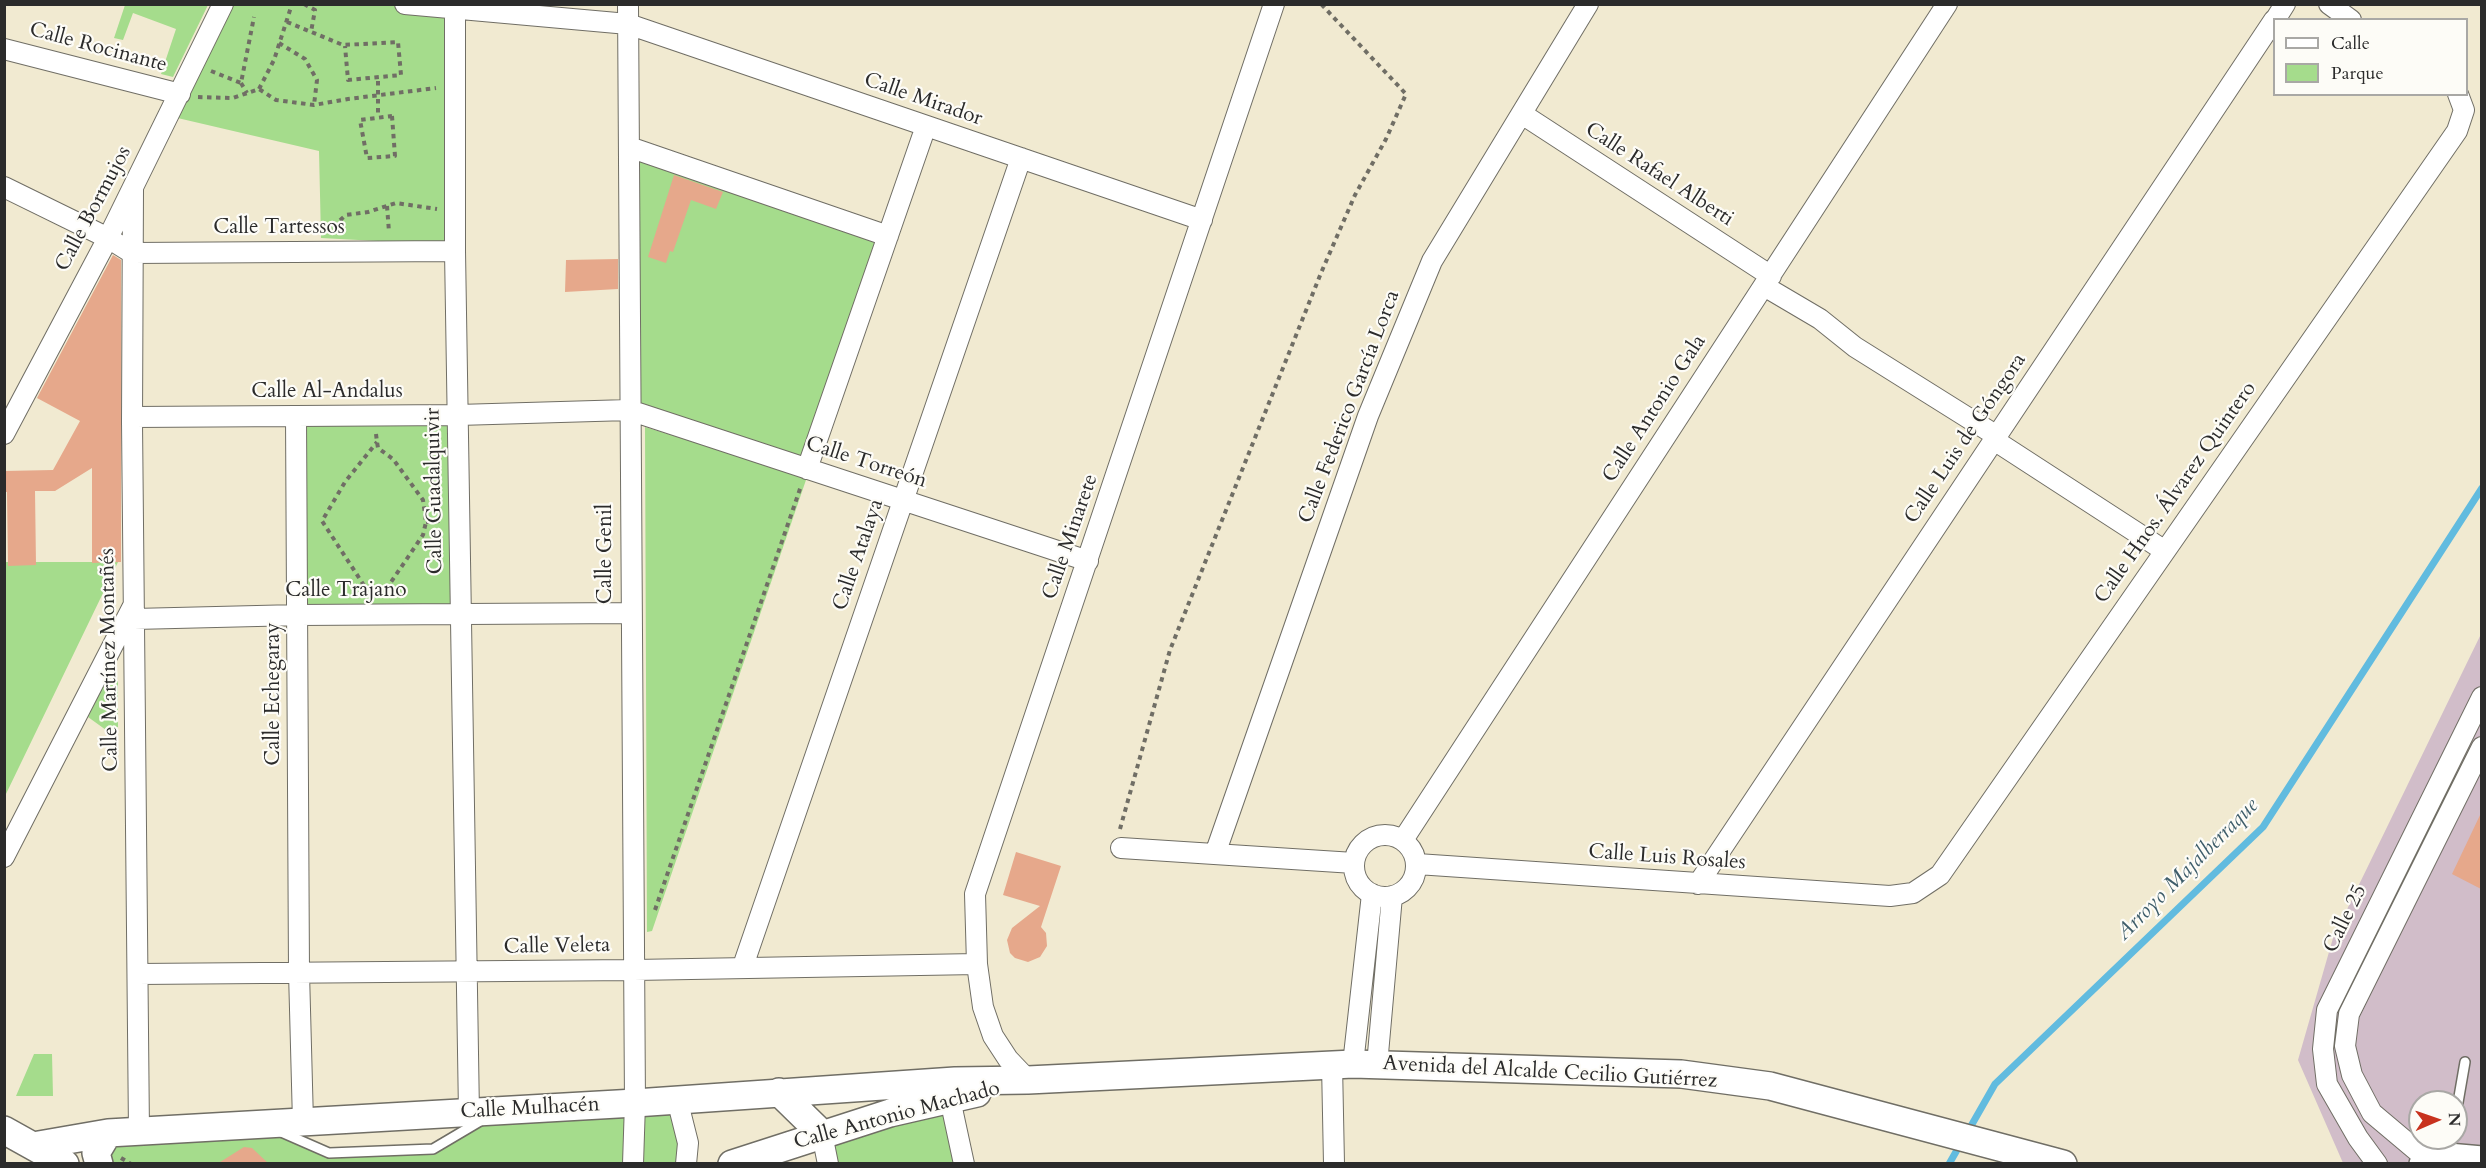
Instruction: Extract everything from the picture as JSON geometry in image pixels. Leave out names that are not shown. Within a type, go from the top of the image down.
[{"type":"street","name":"Calle Bormujos","points":[[4,434],[133,189],[223,4]]},
{"type":"street","name":"Calle Mirador","points":[[405,4],[628,24],[1202,220]]},
{"type":"street","name":"Calle Genil","points":[[628,4],[635,1103],[633,1164]]},
{"type":"street","name":"Calle Minarete","points":[[1028,1080],[1008,1059],[993,1036],[983,1007],[976,964],[975,894],[1274,4]]},
{"type":"street","name":"Calle Federico García Lorca","points":[[1215,854],[1368,416],[1428,272],[1588,4]]},
{"type":"street","name":"Calle Antonio Gala","points":[[1403,840],[1947,4]]},
{"type":"street","name":"Calle Luis de Góngora","points":[[2276,18],[2285,4]]},
{"type":"street","points":[[2329,4],[2349,18]]},
{"type":"street","name":"Calle Guadalquivir","points":[[455,9],[455,250],[468,1113]]},
{"type":"street","name":"Calle Luis de Góngora","points":[[1698,884],[2273,23]]},
{"type":"street","name":"Calle Rocinante","points":[[4,49],[180,94]]},
{"type":"street","name":"Calle Hnos. Álvarez Quintero","points":[[1913,893],[1940,875],[2457,131],[2461,102]]},
{"type":"street","name":"Calle Rafael Alberti","points":[[1522,114],[1767,281],[1855,347],[2165,551]]},
{"type":"street","points":[[807,469],[926,126]]},
{"type":"street","points":[[629,147],[888,236]]},
{"type":"street","name":"Calle Atalaya","points":[[743,966],[1021,158]]},
{"type":"street","points":[[4,187],[108,238],[132,253]]},
{"type":"street","name":"Calle Martínez Montañés","points":[[133,189],[139,1132]]},
{"type":"street","name":"Calle Tartessos","points":[[132,253],[455,250]]},
{"type":"street","name":"Calle Al-Andalus","points":[[133,417],[458,415],[629,410]]},
{"type":"street","name":"Calle Torreón","points":[[629,410],[1088,561]]},
{"type":"street","name":"Calle Echegaray","points":[[296,416],[299,972],[303,1122]]},
{"type":"street","points":[[4,857],[134,611]]},
{"type":"street","name":"Calle Trajano","points":[[134,611],[298,615],[631,613]]},
{"type":"street","name":"Calle 25","points":[[2377,1164],[2358,1138],[2327,1084],[2323,1049],[2327,1010],[2481,698]]},
{"type":"street","points":[[2481,747],[2349,1014],[2345,1046],[2352,1075],[2372,1113],[2438,1157],[2481,1160]]},
{"type":"street","points":[[1377,836],[1395,836],[1403,840],[1410,847],[1417,864],[1410,885],[1402,892],[1392,896],[1382,897],[1372,894],[1359,881],[1354,863],[1361,846],[1377,836]]},
{"type":"street","points":[[1121,848],[1354,863]]},
{"type":"street","name":"Calle Luis Rosales","points":[[1417,864],[1890,897],[1913,893]]},
{"type":"street","points":[[1354,1064],[1372,894]]},
{"type":"street","points":[[1334,1164],[1392,896]]},
{"type":"street","name":"Calle Veleta","points":[[138,974],[634,970],[743,966],[976,964]]},
{"type":"street","name":"Avenida del Alcalde Cecilio Gutiérrez","points":[[1028,1080],[1354,1064],[1681,1074],[1759,1085],[2063,1164]]},
{"type":"street","name":"Calle Mulhacén","points":[[34,1155],[108,1133],[635,1103],[955,1081],[1028,1080]]},
{"type":"street","name":"Calle Antonio Machado","points":[[732,1164],[890,1113],[1028,1080]]},
{"type":"street","points":[[780,1092],[822,1134],[828,1164]]},
{"type":"street","points":[[677,1099],[688,1143],[686,1164]]},
{"type":"street","points":[[950,1099],[964,1164]]},
{"type":"street","points":[[4,1130],[34,1155],[65,1164]]},
{"type":"street","points":[[99,1164],[96,1153],[108,1133]]},
{"type":"lane","points":[[2460,1090],[2465,1062]]},
{"type":"lane","points":[[264,1124],[329,1154],[433,1149],[497,1111]]},
{"type":"path","points":[[180,94],[205,98],[233,98],[259,89],[279,43],[292,4]]},
{"type":"path","points":[[304,4],[315,10],[311,32]]},
{"type":"path","points":[[1121,848],[1114,848],[1170,650],[1321,273],[1355,195],[1386,139],[1406,94],[1321,4]]},
{"type":"path","points":[[247,93],[242,83],[254,16]]},
{"type":"path","points":[[287,22],[343,45],[398,42],[400,75],[348,80],[345,46]]},
{"type":"path","points":[[279,43],[305,59],[316,80],[314,105]]},
{"type":"path","points":[[211,71],[242,83]]},
{"type":"path","points":[[378,81],[378,117]]},
{"type":"path","points":[[259,89],[276,100],[314,105],[455,86]]},
{"type":"path","points":[[392,116],[395,156],[367,158],[360,120],[378,117],[392,116]]},
{"type":"path","points":[[331,228],[346,215],[368,212],[396,203],[455,212]]},
{"type":"path","points":[[387,206],[391,251]]},
{"type":"path","points":[[374,415],[378,448],[393,459],[423,500],[426,522],[423,535],[387,588],[364,587],[322,521],[345,482],[377,442]]},
{"type":"path","points":[[652,921],[807,469]]},
{"type":"shaded area","points":[[2481,634],[2481,1163],[2343,1163],[2298,1060],[2333,938]]},
{"type":"green space","points":[[405,4],[455,9],[452,245],[321,238],[319,151],[169,116],[223,5]]},
{"type":"green space","points":[[125,5],[208,5],[173,77],[161,74],[176,29],[133,13],[123,40],[114,38]]},
{"type":"green space","points":[[629,147],[888,236],[807,469],[629,410]]},
{"type":"green space","points":[[458,415],[461,615],[298,615],[296,416]]},
{"type":"green space","points":[[645,427],[807,477],[652,931],[647,932]]},
{"type":"green space","points":[[5,562],[118,562],[5,796]]},
{"type":"green space","points":[[105,681],[118,681],[118,727],[106,730],[88,717]]},
{"type":"green space","points":[[34,1054],[52,1054],[53,1096],[16,1096]]},
{"type":"green space","points":[[677,1099],[686,1164],[99,1164],[108,1133],[264,1124],[329,1153],[433,1149],[497,1111]]},
{"type":"green space","points":[[950,1099],[964,1163],[828,1163],[822,1134]]},
{"type":"building","points":[[674,175],[723,192],[716,209],[691,200],[673,252],[670,251],[666,263],[648,257]]},
{"type":"building","points":[[113,255],[121,260],[121,562],[92,563],[92,468],[55,491],[35,491],[36,565],[8,566],[7,492],[4,492],[4,471],[53,470],[80,421],[37,398]]},
{"type":"building","points":[[618,259],[618,289],[565,292],[566,260]]},
{"type":"building","points":[[2481,813],[2481,889],[2452,874]]},
{"type":"building","points":[[1016,852],[1061,866],[1041,927],[1046,933],[1047,946],[1040,957],[1028,962],[1015,958],[1010,953],[1007,940],[1012,928],[1040,906],[1003,895]]},
{"type":"building","points":[[244,1147],[252,1148],[269,1164],[217,1164]]},
{"type":"waterway","name":"Arroyo Majalberraque","points":[[1967,1133],[1995,1084],[2263,827],[2482,488]]},
{"type":"waterway","name":"Arroyo Majalberraque","points":[[1949,1164],[1961,1143]]}]
